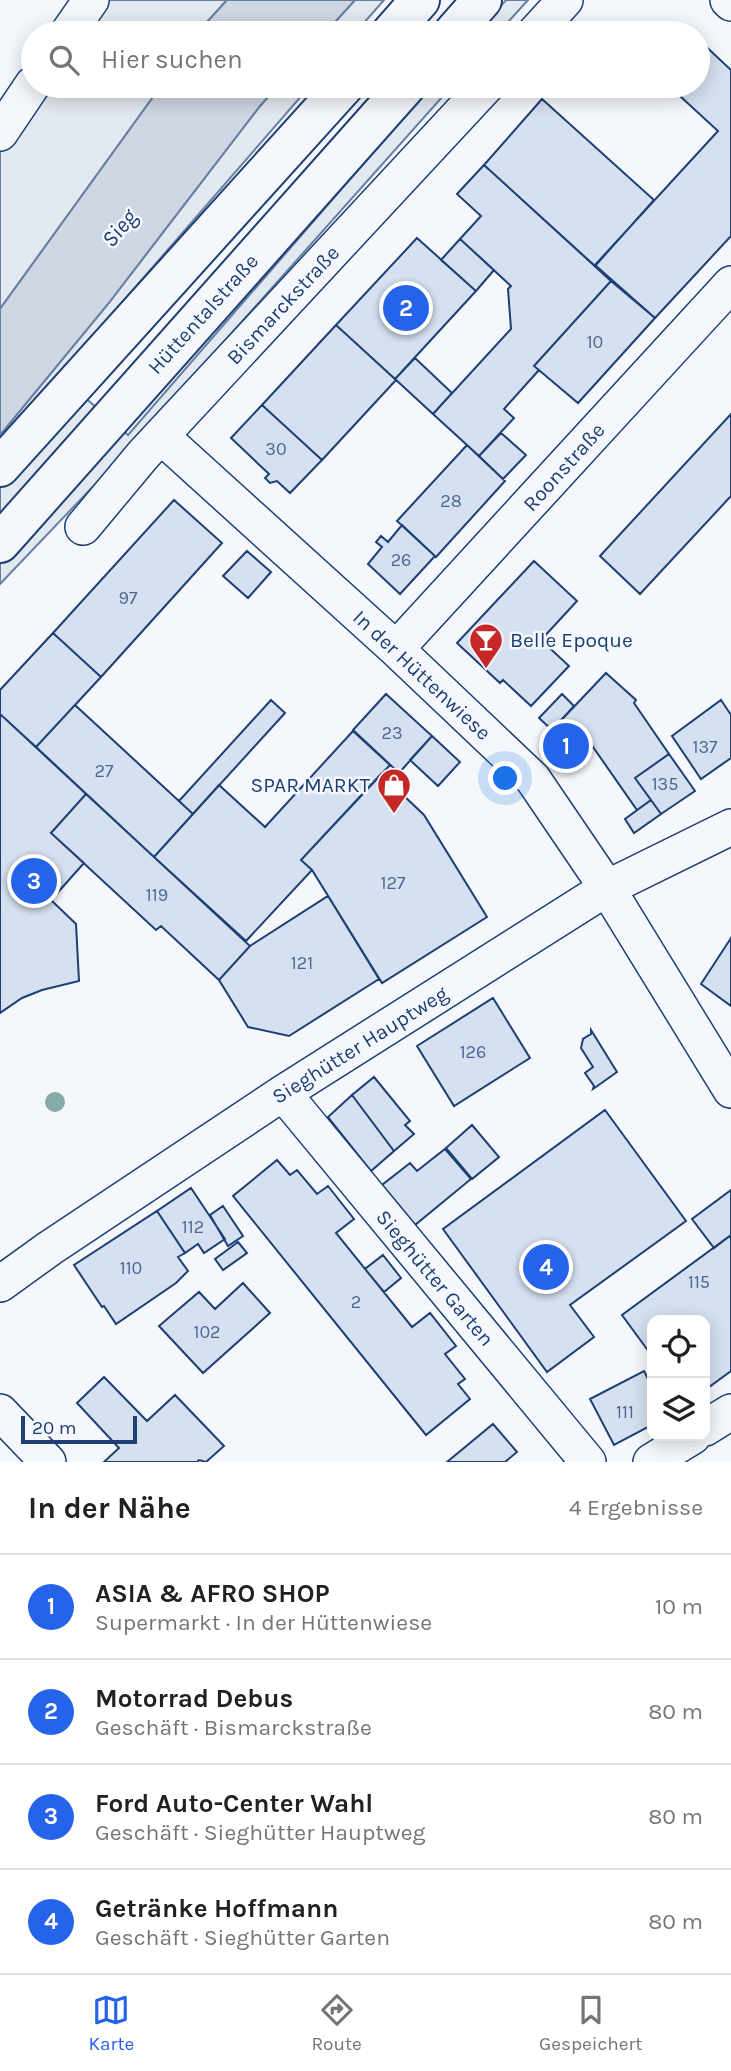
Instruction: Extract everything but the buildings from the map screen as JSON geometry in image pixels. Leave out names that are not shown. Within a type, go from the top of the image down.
[{"type":"highway","points":[[402,21],[420,0]]},
{"type":"highway","points":[[464,21],[482,0]]},
{"type":"highway","points":[[0,467],[333,98]]},
{"type":"highway","name":"Hüttentalstraße","points":[[0,543],[396,98]]},
{"type":"street","points":[[76,21],[91,0]]},
{"type":"street","points":[[545,21],[565,0]]},
{"type":"street","points":[[0,133],[24,98]]},
{"type":"street","name":"Bismarckstraße","points":[[83,527],[161,436],[475,98]]},
{"type":"street","name":"Roonstraße","points":[[396,649],[731,284]]},
{"type":"street","name":"In der Hüttenwiese","points":[[161,436],[396,649],[533,779],[607,888],[731,1090]]},
{"type":"street","name":"Sieghütter Hauptweg","points":[[0,1284],[284,1093],[607,888],[731,827]]},
{"type":"street","name":"Sieghütter Garten","points":[[284,1093],[587,1462]]},
{"type":"street","points":[[0,1412],[48,1462]]},
{"type":"street","points":[[710,1425],[731,1412]]},
{"type":"street","points":[[651,1462],[685,1441]]},
{"type":"shaded area","points":[[91,0],[227,0],[208,21],[76,21]]},
{"type":"shaded area","points":[[355,0],[384,0],[366,21],[336,21]]},
{"type":"shaded area","points":[[506,0],[528,0],[509,21],[488,21]]},
{"type":"shaded area","points":[[25,98],[152,98],[0,309],[0,133]]},
{"type":"shaded area","points":[[267,98],[300,98],[59,375],[128,435],[421,98],[441,98],[123,455],[0,584],[0,435],[108,304]]},
{"type":"water","points":[[227,0],[355,0],[336,21],[208,21]]},
{"type":"water","name":"Sieg","points":[[152,98],[267,98],[108,304],[0,435],[0,309]]},
{"type":"place","name":"Motorrad Debus","points":[[406,308]]},
{"type":"place","name":"Belle Epoque","points":[[486,670]]},
{"type":"place","name":"ASIA & AFRO SHOP","points":[[566,746]]},
{"type":"place","name":"SPAR MARKT","points":[[394,815]]},
{"type":"place","name":"Ford Auto-Center Wahl","points":[[34,881]]},
{"type":"place","name":"Getränke Hoffmann","points":[[546,1267]]}]
